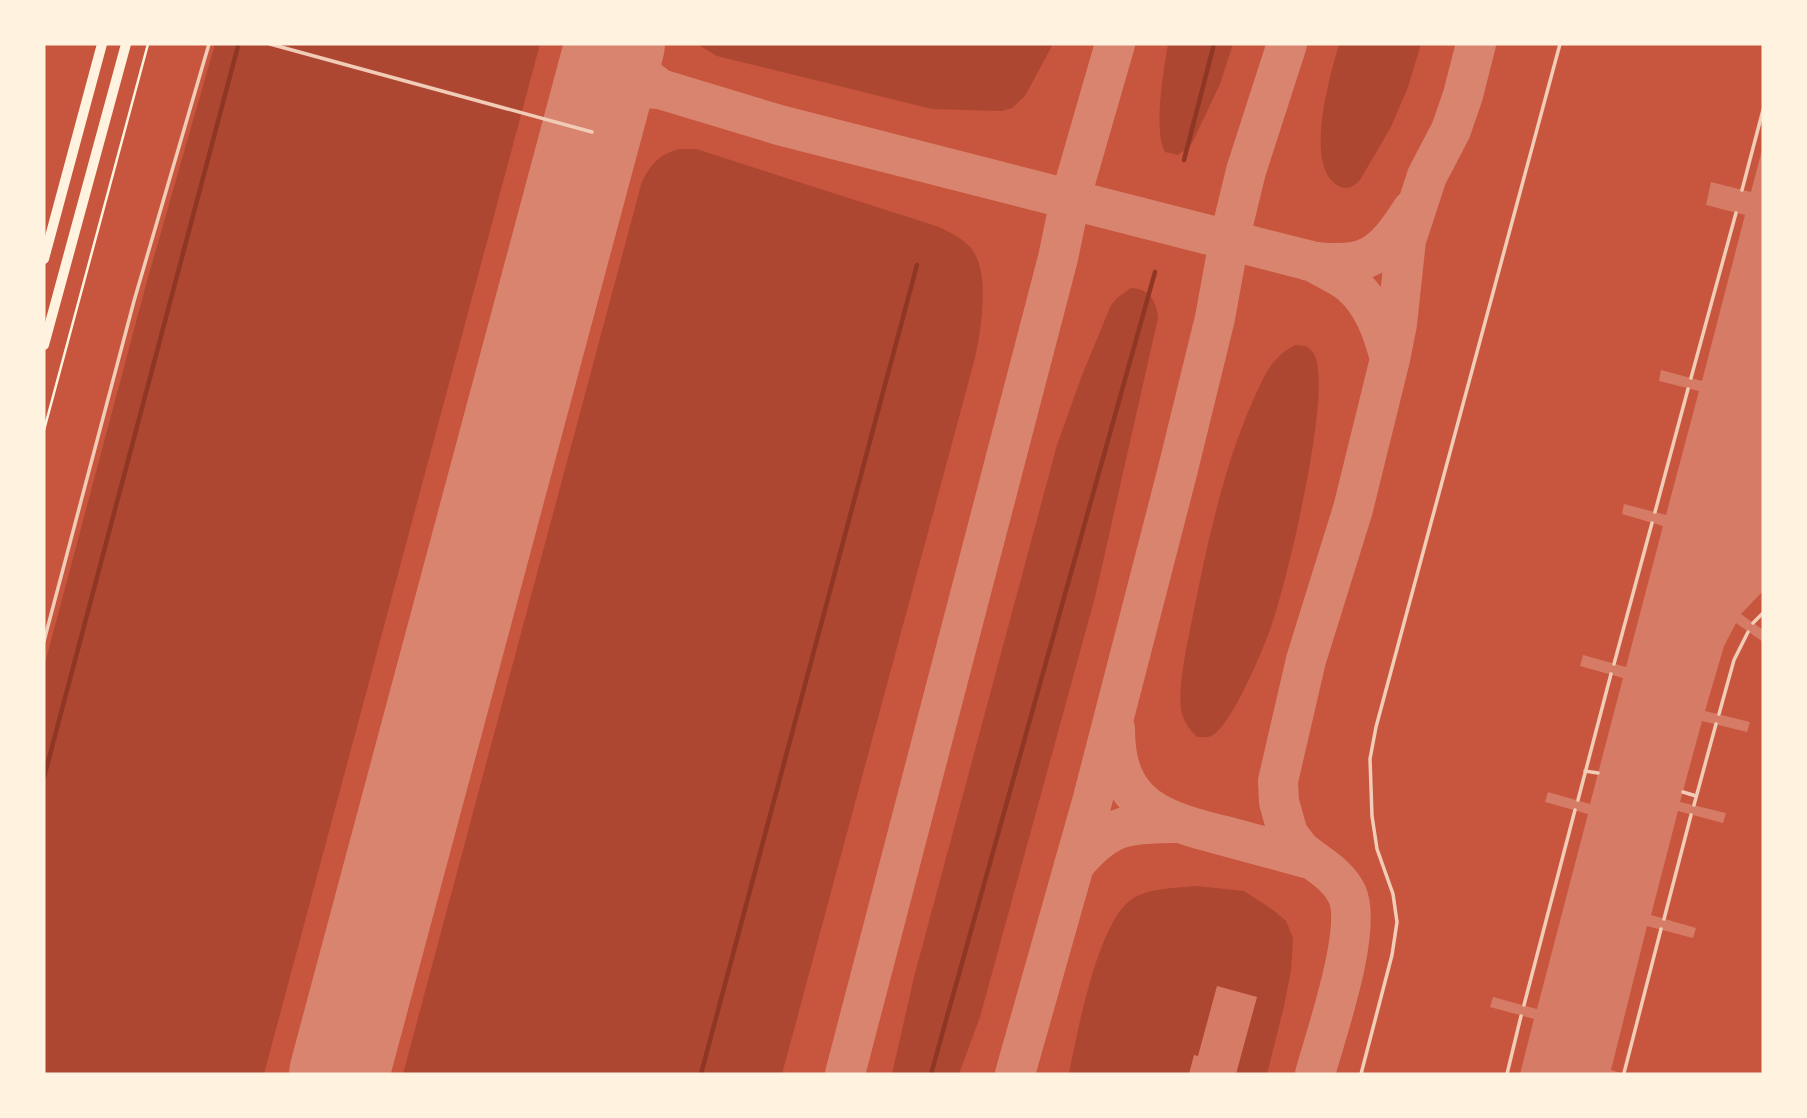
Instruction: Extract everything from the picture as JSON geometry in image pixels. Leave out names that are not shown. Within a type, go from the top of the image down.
[{"type":"main road","points":[[44,259],[102,44]]},
{"type":"main road","points":[[44,345],[127,44]]},
{"type":"lane","points":[[44,641],[134,301],[209,44]]},
{"type":"lane","points":[[270,44],[592,132]]},
{"type":"lane","points":[[1361,1074],[1392,955],[1397,922],[1393,894],[1377,849],[1372,817],[1370,759],[1376,727],[1560,44]]},
{"type":"lane","points":[[1742,190],[1763,110]]},
{"type":"lane","points":[[1691,378],[1736,213]]},
{"type":"lane","points":[[1655,512],[1688,389]]},
{"type":"lane","points":[[1614,664],[1652,523]]},
{"type":"lane","points":[[1753,623],[1763,613]]},
{"type":"lane","points":[[1719,714],[1734,660],[1748,632]]},
{"type":"lane","points":[[1578,800],[1611,674]]},
{"type":"lane","points":[[1694,805],[1716,724]]},
{"type":"lane","points":[[1585,771],[1598,773]]},
{"type":"lane","points":[[1683,792],[1696,796]]},
{"type":"lane","points":[[1524,1005],[1575,810]]},
{"type":"lane","points":[[1664,919],[1691,815]]},
{"type":"lane","points":[[1624,1073],[1661,929]]},
{"type":"lane","points":[[1507,1074],[1521,1016]]},
{"type":"path","points":[[44,430],[148,44]]},
{"type":"shaded area","points":[[215,44],[540,44],[264,1074],[44,1074],[44,667],[147,281]]},
{"type":"shaded area","points":[[697,44],[1053,44],[1025,96],[1012,108],[1002,111],[932,109],[717,56]]},
{"type":"shaded area","points":[[1168,44],[1233,44],[1220,84],[1193,141],[1178,155],[1165,152],[1160,130],[1160,100]]},
{"type":"shaded area","points":[[1339,44],[1421,44],[1408,87],[1391,127],[1360,180],[1347,188],[1341,187],[1329,177],[1323,162],[1321,142],[1330,76]]},
{"type":"shaded area","points":[[680,149],[696,149],[939,227],[968,245],[980,268],[982,283],[982,315],[975,358],[782,1074],[403,1074],[641,185],[656,161]]},
{"type":"shaded area","points":[[1131,288],[1143,290],[1151,297],[1158,318],[1095,597],[980,1017],[959,1074],[892,1074],[914,977],[1057,445],[1111,305]]},
{"type":"shaded area","points":[[1295,345],[1306,346],[1314,354],[1319,374],[1318,405],[1306,488],[1287,571],[1267,638],[1238,702],[1221,728],[1213,735],[1197,737],[1187,725],[1180,700],[1188,641],[1212,528],[1228,466],[1250,407],[1269,368]]},
{"type":"shaded area","points":[[1196,886],[1244,891],[1286,921],[1293,938],[1291,971],[1267,1074],[1069,1074],[1077,1032],[1099,953],[1120,911],[1139,895],[1163,889]]},
{"type":"building","points":[[1762,150],[1763,591],[1741,614],[1763,630],[1763,642],[1736,623],[1724,646],[1705,711],[1750,722],[1747,732],[1702,721],[1680,802],[1726,813],[1723,823],[1678,811],[1651,915],[1696,928],[1693,938],[1647,926],[1611,1070],[1624,1074],[1520,1074],[1534,1019],[1490,1007],[1493,997],[1537,1009],[1588,814],[1545,802],[1548,792],[1590,804],[1623,678],[1580,666],[1583,655],[1626,667],[1663,526],[1622,514],[1624,504],[1666,515],[1699,391],[1659,381],[1661,370],[1702,381],[1745,215],[1706,205],[1711,182],[1751,192]]},
{"type":"building","points":[[1217,986],[1257,997],[1236,1074],[1189,1074],[1194,1055],[1198,1056]]},
{"type":"waterway","points":[[1184,160],[1214,44]]},
{"type":"waterway","points":[[44,777],[238,46]]},
{"type":"waterway","points":[[701,1074],[917,265]]},
{"type":"waterway","points":[[931,1074],[1155,272]]},
{"type":"taxiway","points":[[625,44],[639,73],[660,89],[779,125],[1311,261],[1342,278],[1359,292],[1376,318],[1390,359]]},
{"type":"taxiway","points":[[845,1074],[1058,258],[1070,200],[1115,44]]},
{"type":"taxiway","points":[[1015,1074],[1092,802],[1177,473],[1215,318],[1229,241],[1246,171],[1287,44]]},
{"type":"taxiway","points":[[1313,860],[1300,850],[1288,834],[1279,802],[1278,781],[1306,660],[1353,509],[1390,359],[1397,324],[1406,240],[1427,176],[1451,130],[1476,44]]},
{"type":"taxiway","points":[[595,119],[607,103],[622,93],[649,88],[660,89]]},
{"type":"taxiway","points":[[1309,261],[1345,263],[1371,256],[1391,239],[1412,210]]},
{"type":"taxiway","points":[[1115,729],[1117,755],[1123,776],[1133,793],[1146,806],[1181,824],[1313,860],[1333,875],[1347,894],[1351,910],[1347,956],[1315,1074]]},
{"type":"taxiway","points":[[1074,865],[1097,842],[1118,829],[1142,824],[1174,823]]},
{"type":"runway","points":[[339,1074],[615,44]]}]
